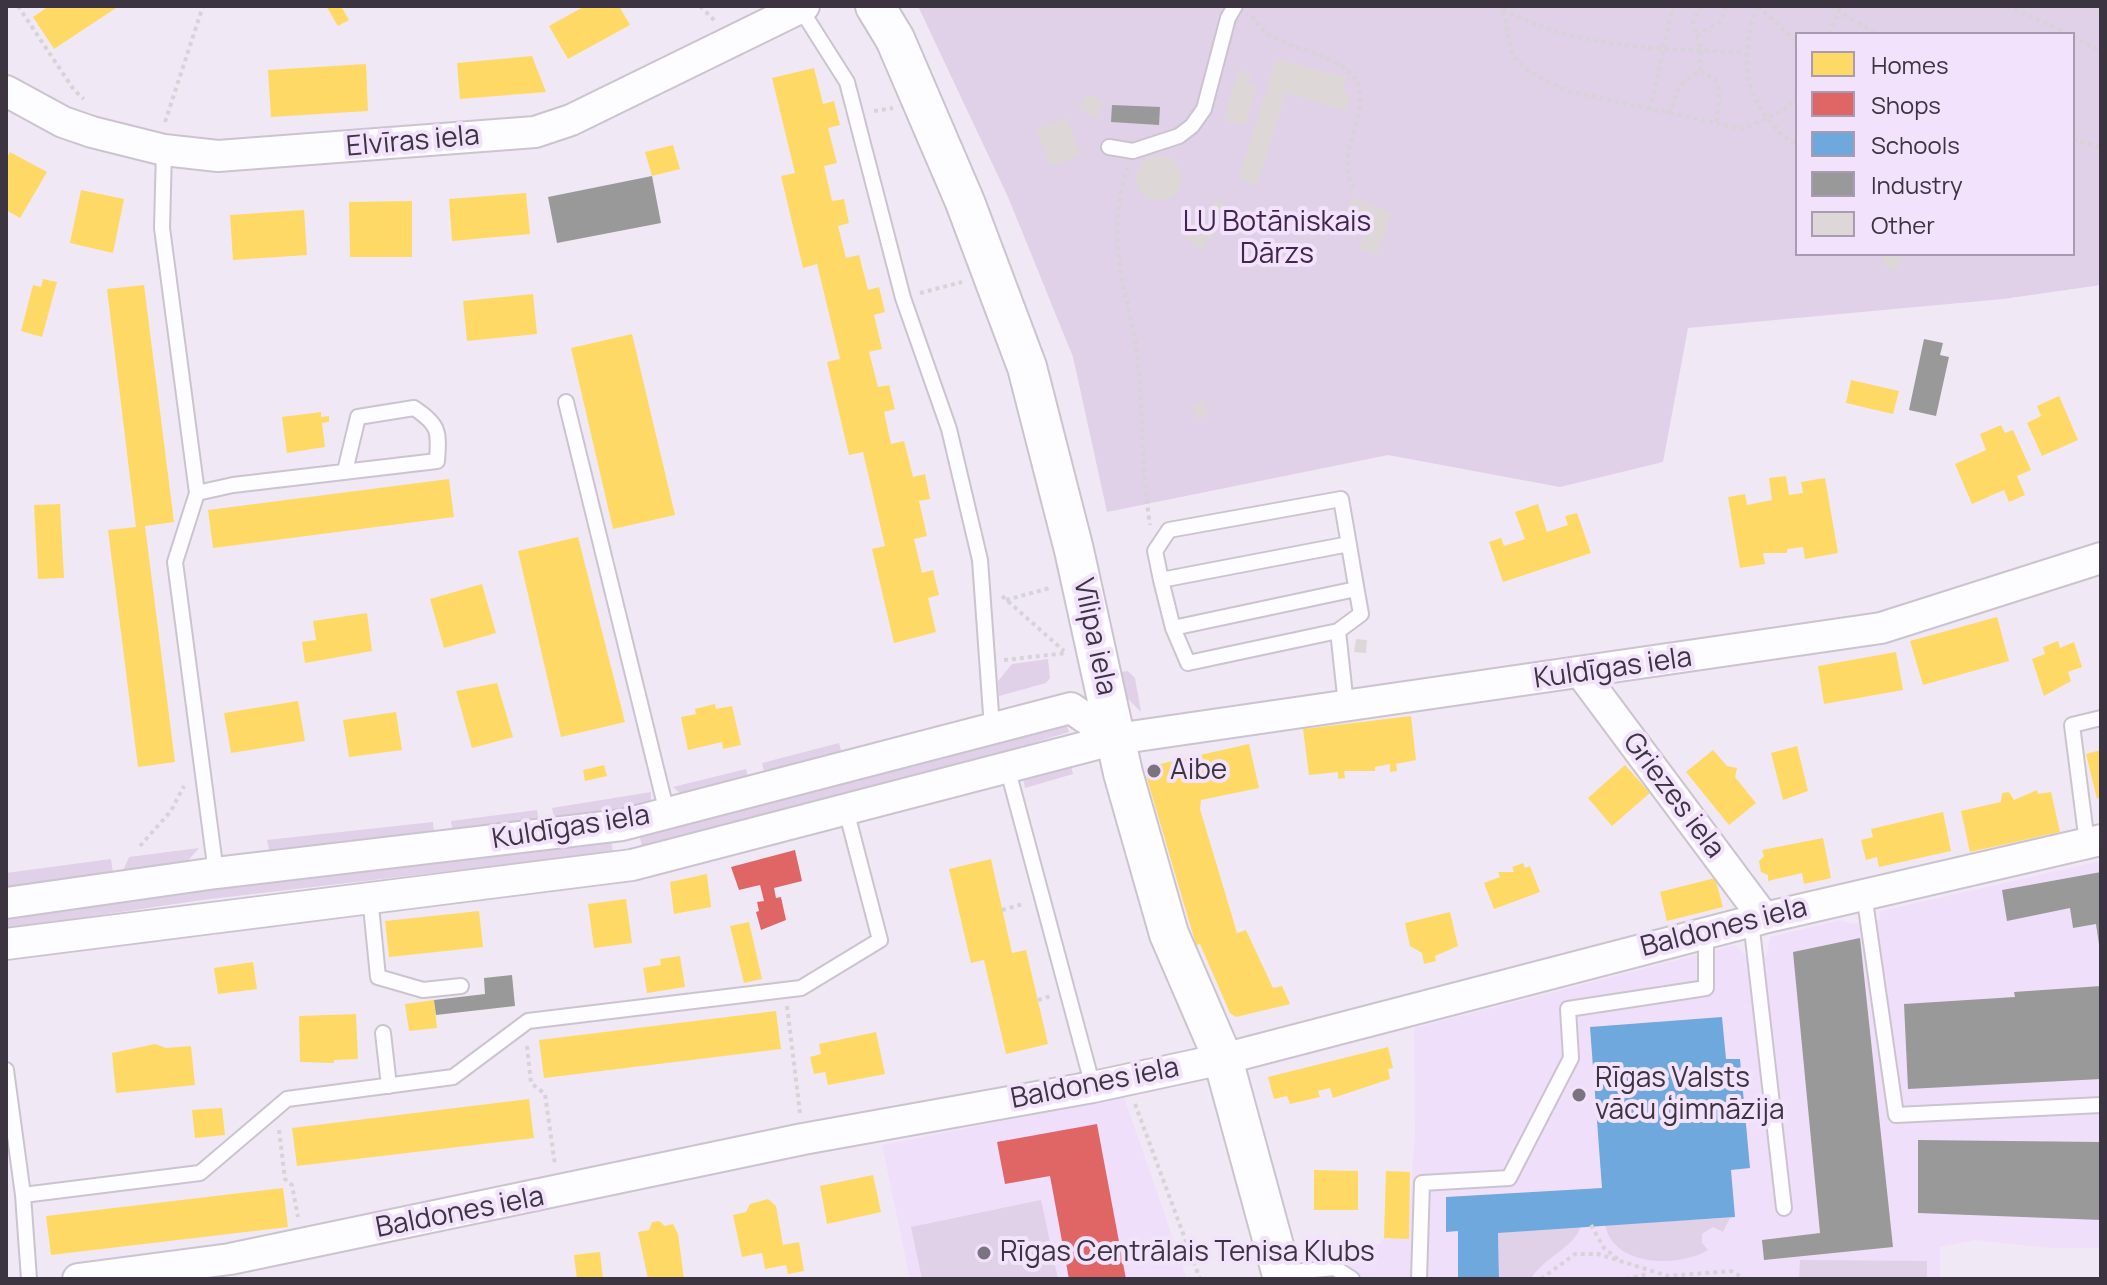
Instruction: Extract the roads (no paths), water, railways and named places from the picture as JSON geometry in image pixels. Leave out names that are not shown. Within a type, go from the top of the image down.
[{"type":"street","name":"Vīlipa iela","points":[[875,6],[895,39],[991,271],[1027,367],[1051,454],[1116,739],[1169,934],[1223,1059],[1282,1276]]},
{"type":"street","name":"Elvīras iela","points":[[6,91],[63,122],[110,136],[163,142],[218,156],[535,132],[571,120],[802,7]]},
{"type":"street","name":"Kuldīgas iela","points":[[6,944],[632,865],[1116,739],[1582,674],[1881,628],[2101,558]]},
{"type":"street","name":"Griezes iela","points":[[1582,674],[1758,919]]},
{"type":"street","name":"Kuldīgas iela","points":[[6,903],[216,873],[622,825],[1071,708],[1116,739]]},
{"type":"street","points":[[622,825],[632,865]]},
{"type":"street","name":"Baldones iela","points":[[78,1279],[230,1259],[303,1245],[560,1193],[803,1139],[1093,1087],[1223,1059],[1758,919],[2094,842]]},
{"type":"lane","points":[[802,7],[847,82],[903,298],[949,429],[981,578],[992,728]]},
{"type":"lane","points":[[1109,147],[1133,151],[1179,136],[1198,118],[1204,109],[1228,18],[1242,9]]},
{"type":"lane","points":[[163,142],[162,228],[197,493],[175,562],[216,873]]},
{"type":"lane","points":[[566,402],[667,813]]},
{"type":"lane","points":[[197,493],[233,485],[437,461],[438,434],[432,419],[414,408],[358,417],[345,471]]},
{"type":"lane","points":[[1341,499],[1361,614],[1338,631],[1188,663],[1173,628],[1161,580],[1155,551],[1169,530],[1341,499]]},
{"type":"lane","points":[[1161,580],[1349,544]]},
{"type":"lane","points":[[1173,628],[1356,589]]},
{"type":"lane","points":[[1338,631],[1346,705]]},
{"type":"lane","points":[[2094,842],[2072,725],[2101,718]]},
{"type":"lane","points":[[1007,767],[1093,1087]]},
{"type":"lane","points":[[23,1195],[200,1173],[287,1099],[453,1077],[524,1024],[801,988],[880,940],[846,810]]},
{"type":"lane","points":[[1864,894],[1896,1115],[2101,1105]]},
{"type":"lane","points":[[370,896],[378,977],[423,990],[461,986]]},
{"type":"lane","points":[[1758,919],[1784,1208]]},
{"type":"lane","points":[[1419,1279],[1422,1183],[1509,1178],[1571,1058],[1568,1009],[1706,988],[1706,932]]},
{"type":"lane","points":[[383,1033],[389,1086]]},
{"type":"lane","points":[[6,1070],[23,1195],[29,1279]]},
{"type":"lane","points":[[1282,1276],[1335,1268],[1352,1279]]},
{"type":"place","name":"Aibe","points":[[1154,771]]},
{"type":"place","name":"Rīgas Valsts vācu ģimnāzija","points":[[1579,1095]]},
{"type":"place","name":"Rīgas Centrālais Tenisa Klubs","points":[[984,1253]]},
{"type":"park label","name":"LU Botāniskais Dārzs","points":[[1277,239]]}]
